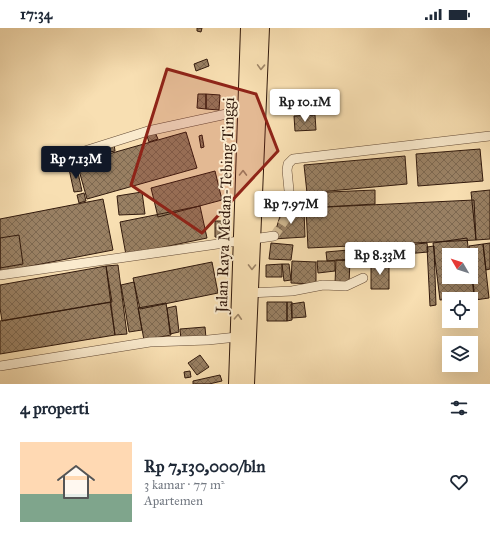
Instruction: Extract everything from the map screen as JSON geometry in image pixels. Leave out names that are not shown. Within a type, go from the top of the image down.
[{"type":"highway","name":"Jalan Raya Medan-Tebing Tinggi","points":[[237,384],[251,293],[247,240],[245,110],[248,28]]},
{"type":"highway","name":"Jalan Raya Medan-Tebing Tinggi","points":[[237,384],[237,337],[247,240],[262,28]]},
{"type":"street","points":[[72,155],[148,131],[245,110]]},
{"type":"street","points":[[291,211],[288,164],[293,159],[490,136]]},
{"type":"street","points":[[0,275],[247,240],[265,239],[274,236]]},
{"type":"street","points":[[251,293],[292,291],[323,286],[346,286],[363,278]]},
{"type":"street","points":[[0,366],[150,342],[208,340],[237,337]]},
{"type":"highlighted area","points":[[167,69],[256,94],[278,151],[202,233],[131,185]]},
{"type":"building","points":[[197,28],[202,28],[201,32],[197,31]]},
{"type":"building","points":[[207,59],[209,66],[196,71],[194,64]]},
{"type":"building","points":[[198,94],[206,94],[206,109],[197,108]]},
{"type":"building","points":[[206,94],[220,95],[219,110],[206,109]]},
{"type":"building","points":[[315,115],[316,130],[295,131],[294,116]]},
{"type":"building","points":[[154,130],[158,139],[149,142],[146,133]]},
{"type":"building","points":[[186,132],[197,168],[87,199],[77,163]]},
{"type":"building","points":[[202,135],[204,147],[201,148],[199,136]]},
{"type":"building","points":[[114,144],[115,151],[104,153],[103,146]]},
{"type":"building","points":[[480,149],[483,181],[418,186],[416,154]]},
{"type":"building","points":[[405,156],[407,184],[307,193],[304,165]]},
{"type":"building","points":[[77,168],[82,191],[74,192],[69,169]]},
{"type":"building","points":[[215,171],[222,200],[158,217],[151,188]]},
{"type":"building","points":[[375,190],[375,204],[306,208],[306,193]]},
{"type":"building","points":[[490,190],[490,239],[476,240],[471,192]]},
{"type":"building","points":[[142,192],[145,214],[119,215],[117,196]]},
{"type":"building","points":[[84,193],[86,201],[79,203],[77,195]]},
{"type":"building","points":[[103,199],[113,250],[0,272],[0,219]]},
{"type":"building","points":[[474,200],[476,240],[308,248],[306,208]]},
{"type":"building","points":[[200,206],[207,238],[126,255],[120,222]]},
{"type":"building","points":[[304,210],[305,237],[273,239],[281,213]]},
{"type":"building","points":[[215,221],[229,221],[228,238],[215,237]]},
{"type":"building","points":[[19,235],[23,264],[0,268],[0,238]]},
{"type":"building","points":[[467,238],[468,248],[442,248],[442,284],[473,284],[474,292],[442,292],[442,300],[440,300],[433,243]]},
{"type":"building","points":[[271,243],[293,245],[291,260],[269,259]]},
{"type":"building","points":[[427,243],[428,252],[327,261],[326,252]]},
{"type":"building","points":[[490,243],[490,269],[486,270],[483,244]]},
{"type":"building","points":[[483,244],[489,298],[478,300],[478,292],[474,292],[473,284],[478,284],[478,248],[469,248],[469,246]]},
{"type":"building","points":[[434,246],[436,305],[430,306],[427,247]]},
{"type":"building","points":[[336,260],[350,261],[349,283],[335,283]]},
{"type":"building","points":[[292,261],[316,262],[316,284],[291,283]]},
{"type":"building","points":[[317,261],[335,261],[335,271],[318,273]]},
{"type":"building","points":[[212,262],[218,293],[140,309],[133,278]]},
{"type":"building","points":[[282,264],[289,264],[291,280],[284,281]]},
{"type":"building","points":[[282,264],[282,277],[266,277],[266,265]]},
{"type":"building","points":[[371,264],[389,264],[389,289],[371,289]]},
{"type":"building","points":[[118,265],[127,334],[115,335],[106,266]]},
{"type":"building","points":[[106,266],[112,302],[2,321],[0,308],[0,285]]},
{"type":"building","points":[[134,282],[142,330],[129,332],[121,285]]},
{"type":"building","points":[[110,302],[115,335],[0,354],[0,321]]},
{"type":"building","points":[[267,302],[287,302],[287,321],[267,321]]},
{"type":"building","points":[[287,302],[292,302],[292,320],[287,321]]},
{"type":"building","points":[[304,302],[306,317],[292,318],[291,304]]},
{"type":"building","points":[[166,303],[171,335],[144,340],[138,308]]},
{"type":"building","points":[[176,306],[179,332],[170,334],[167,308]]},
{"type":"building","points":[[205,327],[206,338],[181,340],[180,329]]},
{"type":"building","points":[[200,355],[209,367],[197,375],[188,363]]},
{"type":"building","points":[[190,371],[191,377],[185,378],[184,372]]},
{"type":"building","points":[[220,375],[222,381],[209,384],[193,384],[193,381]]},
{"type":"tunnel","points":[[274,236],[291,211]]}]
